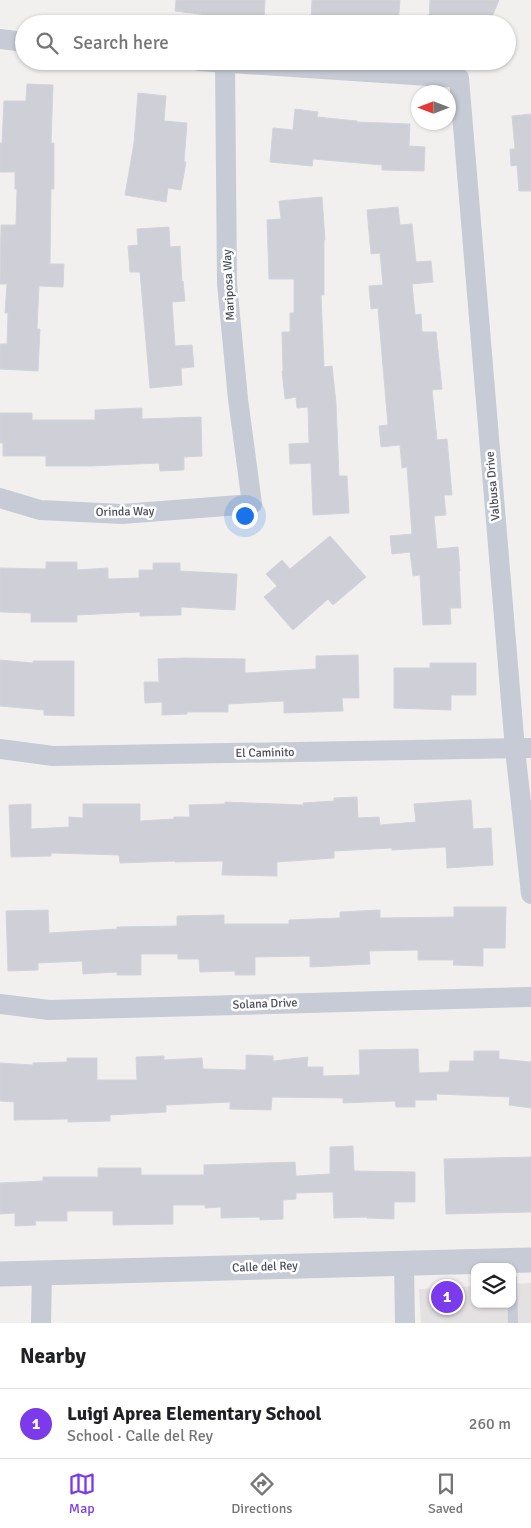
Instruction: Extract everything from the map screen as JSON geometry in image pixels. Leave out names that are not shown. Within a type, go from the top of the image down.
[{"type":"street","points":[[0,39],[15,41]]},
{"type":"street","name":"Mariposa Way","points":[[225,70],[227,283],[238,399],[252,504]]},
{"type":"street","name":"Valbusa Drive","points":[[325,70],[459,78],[523,748],[531,894]]},
{"type":"street","name":"Orinda Way","points":[[0,498],[40,510],[122,514],[252,504]]},
{"type":"street","name":"El Caminito","points":[[0,749],[53,756],[523,748]]},
{"type":"street","name":"Solana Drive","points":[[0,1004],[49,1010],[531,997]]},
{"type":"street","points":[[404,1263],[405,1323]]},
{"type":"street","name":"Calle del Rey","points":[[0,1274],[404,1263],[517,1266]]},
{"type":"street","points":[[41,1323],[42,1274]]},
{"type":"lane","points":[[513,1323],[517,1266]]},
{"type":"shaded area","points":[[531,1283],[531,1323],[421,1323],[419,1289],[471,1286],[471,1308],[516,1308],[516,1284]]},
{"type":"building","points":[[176,0],[265,0],[264,15],[207,15],[175,11]]},
{"type":"building","points":[[312,0],[400,0],[399,15],[311,15]]},
{"type":"building","points":[[430,0],[499,0],[493,15],[429,15]]},
{"type":"building","points":[[27,84],[53,85],[51,143],[54,143],[54,189],[51,189],[50,264],[64,264],[63,287],[39,286],[37,329],[40,329],[38,371],[0,369],[0,344],[7,344],[8,313],[5,313],[7,284],[0,284],[1,225],[16,225],[17,189],[15,189],[15,172],[0,172],[0,143],[2,143],[4,101],[26,101]]},
{"type":"building","points":[[138,93],[166,96],[164,121],[187,123],[184,162],[186,162],[181,190],[168,188],[166,202],[125,195],[134,143]]},
{"type":"building","points":[[295,109],[318,112],[317,117],[357,122],[410,124],[409,146],[425,147],[424,171],[382,170],[382,165],[313,159],[312,166],[270,162],[273,128],[293,130]]},
{"type":"building","points":[[531,114],[531,191],[519,191],[517,165],[511,166],[510,149],[515,149],[512,116]]},
{"type":"building","points":[[322,197],[325,240],[324,295],[321,295],[324,367],[332,366],[336,403],[339,476],[347,476],[349,513],[313,515],[311,463],[290,464],[289,444],[309,443],[308,407],[297,408],[296,397],[285,399],[282,371],[282,332],[290,332],[290,313],[294,313],[294,279],[269,279],[267,220],[281,219],[279,201]]},
{"type":"building","points":[[398,207],[400,225],[412,224],[416,262],[431,261],[433,282],[412,284],[415,315],[421,314],[422,332],[436,332],[442,389],[432,390],[437,440],[447,439],[452,495],[444,495],[446,515],[434,516],[437,549],[458,547],[460,571],[461,608],[450,608],[451,624],[423,625],[420,575],[413,576],[410,552],[392,554],[390,536],[412,534],[407,467],[402,468],[400,445],[381,447],[379,426],[388,425],[378,308],[371,309],[369,286],[383,285],[380,253],[371,254],[367,210]]},
{"type":"building","points":[[169,227],[170,247],[180,246],[185,301],[172,302],[175,346],[192,345],[194,367],[181,368],[182,385],[150,388],[140,272],[130,272],[128,246],[138,245],[137,229]]},
{"type":"building","points":[[142,408],[142,419],[201,417],[202,456],[184,457],[184,470],[160,471],[159,463],[46,466],[46,456],[3,456],[3,443],[0,443],[0,413],[32,413],[32,420],[95,420],[95,410]]},
{"type":"building","points":[[330,536],[366,577],[333,605],[328,599],[293,630],[264,597],[277,586],[266,574],[282,560],[290,569]]},
{"type":"building","points":[[46,562],[77,562],[77,570],[108,568],[108,579],[139,578],[139,570],[153,570],[153,563],[180,563],[180,571],[237,574],[235,610],[181,607],[181,615],[140,616],[140,612],[77,615],[77,622],[31,622],[31,613],[0,612],[0,568],[46,569]]},
{"type":"building","points":[[358,655],[359,698],[342,698],[343,711],[284,713],[284,701],[228,704],[228,712],[187,712],[187,714],[162,715],[162,702],[145,703],[144,682],[159,682],[158,659],[245,659],[245,673],[316,669],[316,656]]},
{"type":"building","points":[[0,660],[33,663],[33,661],[74,661],[74,716],[44,715],[44,710],[0,706]]},
{"type":"building","points":[[430,663],[476,663],[476,695],[451,695],[451,710],[394,708],[394,668],[430,668]]},
{"type":"building","points":[[357,797],[358,818],[379,817],[380,825],[416,822],[414,804],[471,800],[473,829],[491,828],[493,865],[447,868],[446,847],[334,851],[334,858],[277,862],[277,876],[222,875],[223,861],[120,863],[119,855],[51,853],[51,856],[11,857],[9,805],[31,804],[31,829],[69,827],[69,817],[83,818],[83,804],[140,804],[140,821],[190,817],[189,805],[225,804],[225,802],[304,805],[303,803],[334,801],[334,798]]},
{"type":"building","points":[[454,907],[506,907],[505,948],[483,948],[483,966],[453,965],[454,960],[418,960],[418,950],[369,951],[370,964],[310,967],[310,956],[255,957],[255,975],[235,975],[235,971],[200,972],[199,959],[178,959],[178,954],[141,954],[141,975],[117,975],[117,972],[83,974],[82,961],[38,963],[38,970],[8,971],[6,911],[48,910],[49,933],[117,929],[117,927],[177,926],[177,916],[224,915],[224,924],[289,924],[289,920],[340,918],[340,912],[380,910],[380,918],[454,917]]},
{"type":"building","points":[[418,1049],[419,1073],[449,1072],[450,1061],[474,1061],[474,1051],[499,1051],[499,1059],[531,1062],[531,1108],[509,1105],[510,1097],[436,1094],[437,1100],[415,1100],[415,1107],[396,1107],[395,1101],[343,1103],[343,1098],[272,1097],[271,1110],[230,1109],[230,1102],[166,1105],[166,1112],[110,1115],[110,1121],[68,1122],[68,1119],[14,1120],[14,1102],[0,1101],[0,1063],[33,1065],[33,1063],[67,1062],[67,1058],[97,1058],[97,1080],[137,1080],[136,1057],[164,1056],[164,1060],[202,1058],[203,1069],[246,1070],[246,1055],[273,1056],[273,1061],[308,1057],[307,1067],[323,1067],[323,1076],[360,1075],[359,1050]]},
{"type":"building","points":[[353,1146],[354,1171],[415,1172],[415,1202],[394,1202],[394,1219],[367,1217],[334,1218],[333,1192],[296,1193],[296,1199],[283,1200],[283,1219],[260,1220],[260,1217],[221,1218],[221,1207],[205,1208],[205,1205],[173,1205],[173,1224],[113,1225],[113,1211],[67,1211],[67,1221],[35,1221],[36,1225],[15,1226],[15,1213],[0,1214],[0,1183],[43,1181],[43,1177],[98,1177],[98,1168],[141,1168],[141,1175],[204,1175],[204,1165],[295,1162],[296,1176],[330,1174],[330,1147]]},
{"type":"building","points":[[531,1157],[531,1212],[446,1214],[444,1159]]},
{"type":"place","name":"Luigi Aprea Elementary School","points":[[447,1297]]}]
